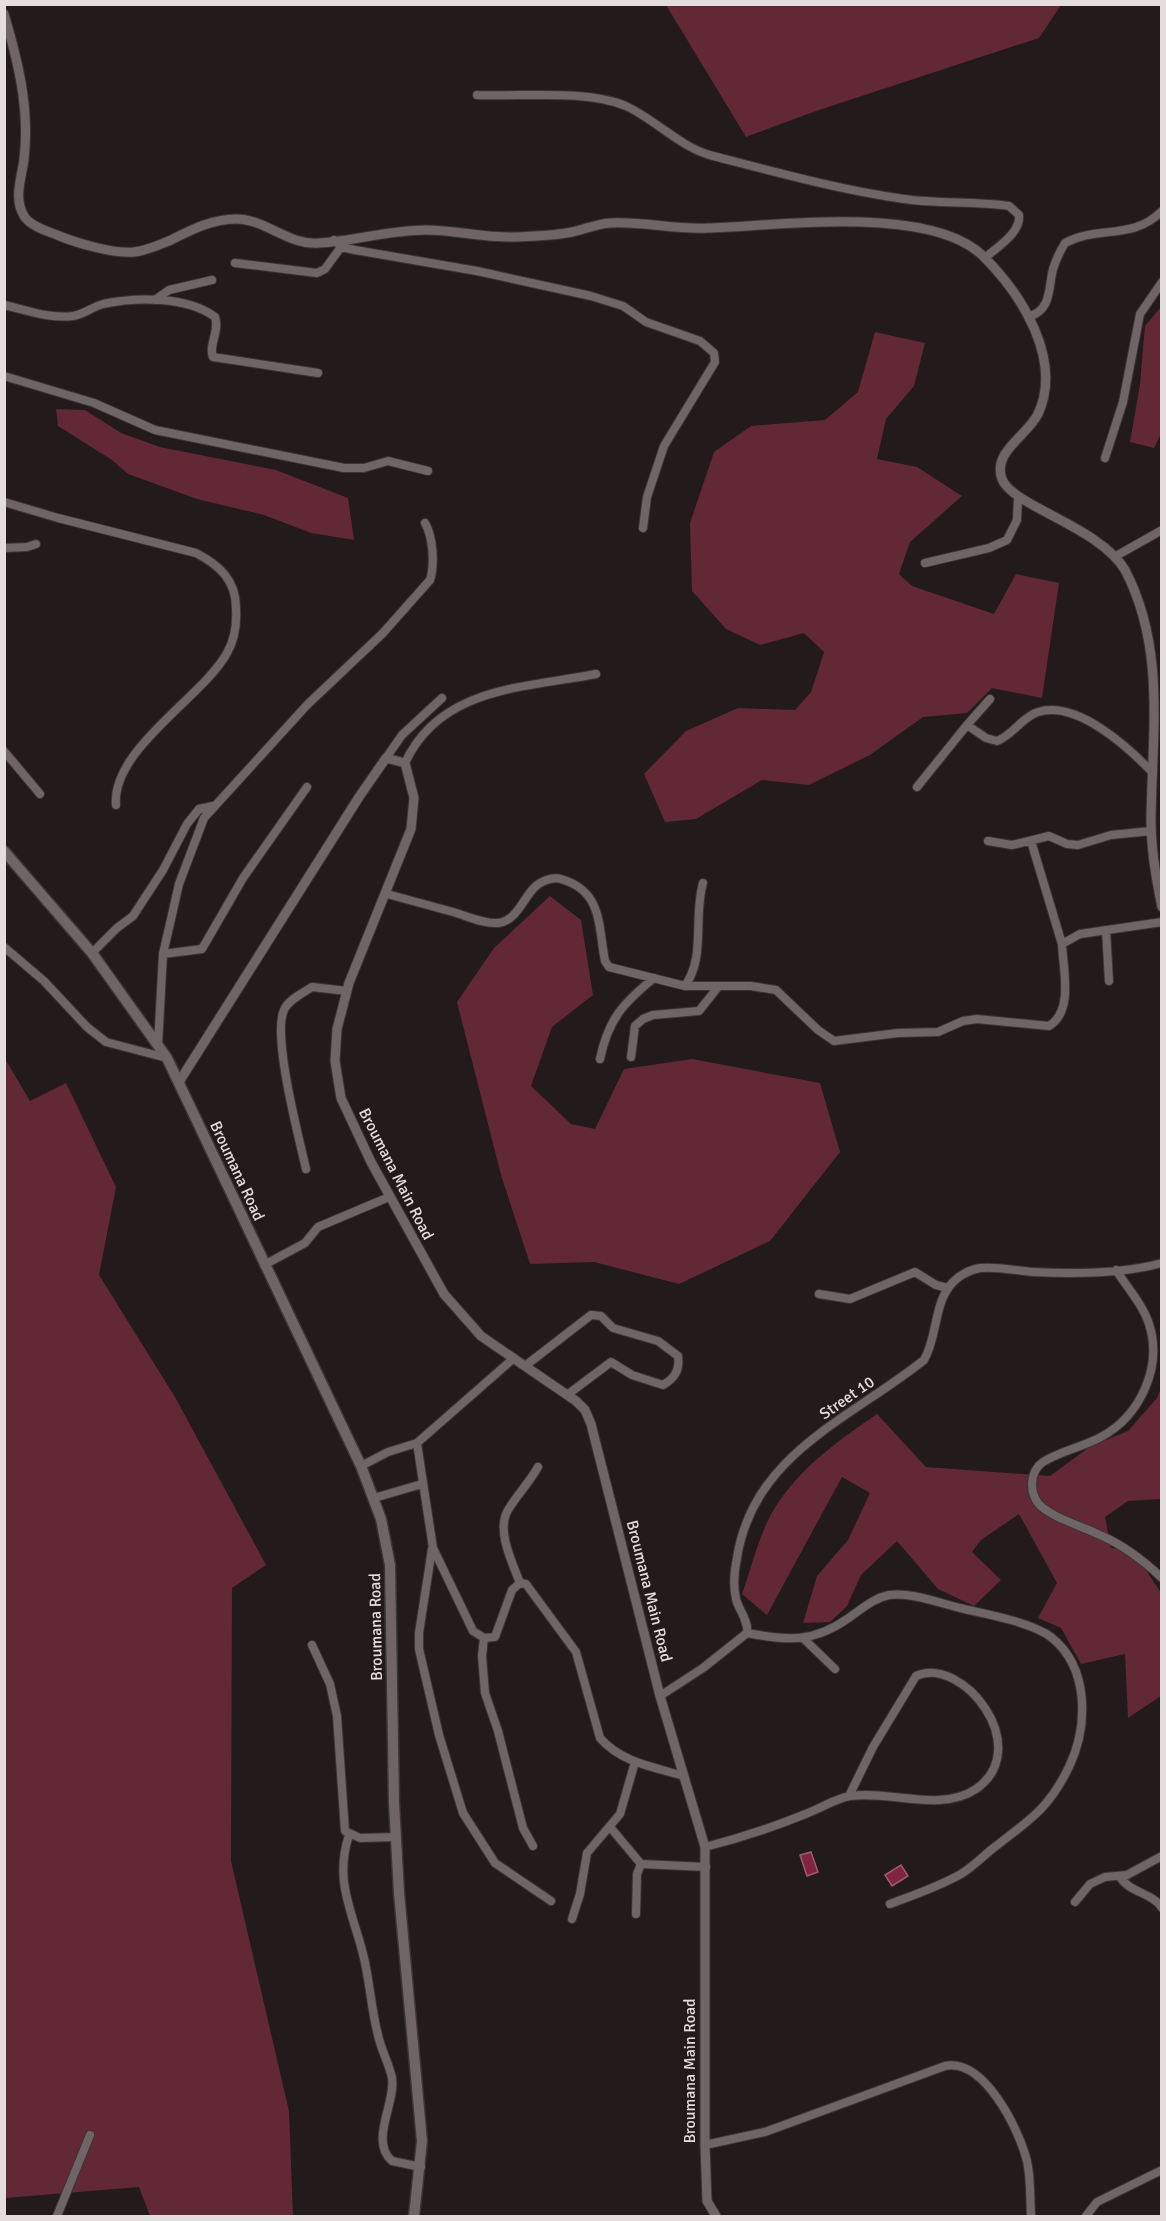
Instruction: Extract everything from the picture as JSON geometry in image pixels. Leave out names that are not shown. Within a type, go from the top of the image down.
[{"type":"main road","points":[[4,851],[92,953],[167,1058],[179,1082]]},
{"type":"main road","name":"Broumana Road","points":[[179,1082],[361,1466],[384,1529],[391,1577],[396,1837],[403,1953],[421,2115],[421,2167],[414,2217]]},
{"type":"street","points":[[4,14],[21,77],[26,123],[24,158],[18,191],[22,213],[30,222],[65,239],[125,252],[145,249],[193,229],[235,219],[262,224],[301,242],[320,243],[337,243],[429,230],[507,238],[571,232],[617,223],[670,228],[711,228],[768,223],[842,222],[880,223],[945,235],[966,243],[986,258],[1028,317],[1042,353],[1046,384],[1035,421],[1004,454],[1000,469],[1004,486],[1018,497],[1070,523],[1116,556],[1136,591],[1152,641],[1156,697],[1151,831],[1161,907]]},
{"type":"street","points":[[477,95],[591,97],[624,105],[661,125],[686,144],[712,156],[840,187],[905,199],[1009,206],[1019,215],[1018,225],[1015,231],[986,258]]},
{"type":"street","points":[[1028,317],[1037,314],[1048,302],[1054,267],[1065,243],[1087,234],[1146,225],[1161,210]]},
{"type":"street","points":[[235,263],[316,273],[325,269],[337,243]]},
{"type":"street","points":[[337,243],[591,296],[623,306],[646,322],[705,344],[714,353],[715,362],[664,446],[647,497],[644,528]]},
{"type":"street","points":[[155,300],[169,290],[212,280]]},
{"type":"street","points":[[1105,458],[1123,402],[1140,314],[1161,282]]},
{"type":"street","points":[[4,305],[32,313],[65,316],[75,316],[103,304],[155,300],[193,307],[215,317],[217,328],[211,354],[213,357],[318,372]]},
{"type":"street","points":[[4,376],[94,403],[155,430],[345,468],[364,468],[388,461],[428,471]]},
{"type":"street","points":[[925,563],[989,548],[1007,540],[1017,520],[1018,497]]},
{"type":"street","points":[[4,502],[196,553],[214,562],[232,585],[236,598],[236,624],[234,638],[227,654],[127,766],[119,779],[116,805]]},
{"type":"street","points":[[158,1045],[163,954],[196,834],[213,806],[307,705],[383,633],[430,580],[432,572],[430,531],[425,523]]},
{"type":"street","points":[[1116,556],[1161,530]]},
{"type":"street","points":[[4,548],[27,548],[36,544]]},
{"type":"street","points":[[386,758],[405,764],[421,734],[447,712],[467,701],[485,695],[596,674]]},
{"type":"street","points":[[179,1082],[359,797],[402,735],[442,698]]},
{"type":"street","points":[[917,787],[990,699]]},
{"type":"street","points":[[968,726],[986,738],[997,741],[1016,729],[1030,715],[1059,710],[1109,733],[1153,773]]},
{"type":"street","points":[[4,751],[40,794]]},
{"type":"street","name":"Broumana Main Road","points":[[405,764],[414,798],[411,829],[347,991],[336,1029],[334,1062],[341,1098],[389,1197],[444,1294],[482,1336],[585,1410],[591,1424],[660,1696],[705,1847],[705,2145],[707,2200],[716,2217]]},
{"type":"street","points":[[163,954],[202,949],[243,878],[307,787]]},
{"type":"street","points":[[92,953],[117,928],[133,916],[163,870],[187,824],[199,809],[213,806]]},
{"type":"street","points":[[988,841],[1012,845],[1049,836],[1078,845],[1111,835],[1151,831]]},
{"type":"street","points":[[387,894],[480,921],[497,923],[508,920],[517,912],[534,888],[543,881],[558,878],[576,884],[587,891],[600,924],[606,964],[613,969],[685,986],[751,986],[776,990],[818,1030],[834,1041],[898,1033],[938,1032],[963,1021],[977,1019],[1049,1026],[1057,1021],[1063,1006],[1062,944],[1031,841]]},
{"type":"street","points":[[685,986],[695,970],[698,957],[698,902],[703,883]]},
{"type":"street","points":[[1062,944],[1072,936],[1161,922]]},
{"type":"street","points":[[1106,930],[1109,981]]},
{"type":"street","points":[[4,947],[44,981],[87,1027],[106,1042],[167,1058]]},
{"type":"street","points":[[600,1059],[612,1020],[634,994],[654,978]]},
{"type":"street","points":[[306,1169],[287,1085],[280,1022],[284,1008],[312,987],[347,991]]},
{"type":"street","points":[[631,1057],[635,1026],[643,1019],[699,1011],[718,987]]},
{"type":"street","points":[[264,1265],[305,1243],[318,1227],[389,1197]]},
{"type":"street","points":[[819,1294],[850,1299],[915,1272],[936,1285],[948,1288],[964,1274],[977,1269],[1055,1273],[1116,1270],[1161,1263]]},
{"type":"street","points":[[1116,1270],[1148,1322],[1153,1353],[1148,1383],[1133,1410],[1110,1432],[1042,1462],[1034,1473],[1032,1488],[1035,1498],[1045,1509],[1116,1543],[1141,1559],[1161,1578]]},
{"type":"street","name":"Street 10","points":[[747,1633],[746,1623],[736,1601],[735,1575],[740,1539],[756,1499],[779,1467],[794,1453],[924,1360],[930,1350],[948,1288]]},
{"type":"street","points":[[525,1366],[591,1315],[601,1316],[613,1328],[658,1341],[678,1356],[680,1367],[672,1380],[663,1385],[632,1376],[611,1362],[567,1395]]},
{"type":"street","points":[[361,1466],[388,1452],[417,1443],[514,1358]]},
{"type":"street","points":[[417,1443],[433,1548],[473,1631],[484,1638],[495,1637],[512,1590],[520,1583]]},
{"type":"street","points":[[520,1583],[512,1561],[504,1521],[508,1511],[529,1483],[537,1467]]},
{"type":"street","points":[[374,1498],[422,1484]]},
{"type":"street","points":[[433,1548],[419,1632],[419,1648],[439,1735],[463,1813],[495,1863],[551,1901]]},
{"type":"street","points":[[520,1583],[526,1584],[540,1601],[576,1652],[600,1738],[620,1755],[635,1762],[684,1776]]},
{"type":"street","points":[[660,1696],[703,1668],[747,1633],[804,1639],[829,1632],[876,1598],[903,1595],[986,1614],[1037,1630],[1050,1637],[1063,1650],[1076,1675],[1082,1701],[1083,1721],[1075,1753],[1061,1784],[1022,1829],[963,1873],[929,1890],[890,1904]]},
{"type":"street","points":[[484,1638],[482,1665],[485,1693],[498,1731],[523,1828],[533,1846]]},
{"type":"street","points":[[804,1639],[835,1669]]},
{"type":"street","points":[[312,1645],[330,1684],[337,1716],[343,1818],[349,1835],[342,1866],[344,1890],[363,1953],[378,2036],[392,2082],[386,2120],[385,2149],[392,2161],[421,2167]]},
{"type":"street","points":[[705,1847],[769,1829],[849,1796],[940,1799],[963,1796],[978,1787],[995,1764],[998,1740],[985,1706],[971,1691],[936,1674],[924,1673],[916,1676],[873,1747],[849,1796]]},
{"type":"street","points":[[572,1919],[577,1908],[587,1853],[610,1827],[624,1806],[635,1762]]},
{"type":"street","points":[[610,1827],[641,1864],[706,1867]]},
{"type":"street","points":[[349,1835],[360,1838],[396,1837]]},
{"type":"street","points":[[1075,1902],[1090,1884],[1105,1877],[1120,1877],[1161,1856]]},
{"type":"street","points":[[636,1914],[637,1874],[641,1864]]},
{"type":"street","points":[[1120,1877],[1132,1889],[1159,1903],[1161,1908]]},
{"type":"street","points":[[705,2145],[756,2134],[945,2066],[960,2065],[968,2068],[996,2097],[1017,2132],[1027,2161],[1031,2217]]},
{"type":"street","points":[[57,2217],[90,2135]]},
{"type":"street","points":[[1086,2217],[1097,2202],[1161,2170]]},
{"type":"shaded area","points":[[666,5],[1061,5],[1039,38],[816,111],[746,137]]},
{"type":"shaded area","points":[[1161,307],[1162,432],[1154,448],[1130,442],[1140,384],[1145,326]]},
{"type":"shaded area","points":[[875,332],[925,343],[914,386],[886,419],[877,459],[917,467],[962,496],[910,542],[899,574],[912,586],[994,614],[1016,574],[1059,583],[1042,698],[992,688],[967,713],[923,717],[870,755],[809,785],[762,780],[696,819],[665,822],[644,774],[686,731],[738,708],[795,710],[811,692],[824,652],[804,633],[760,645],[726,629],[692,591],[690,523],[714,452],[751,426],[825,420],[858,392]]},
{"type":"shaded area","points":[[56,409],[85,410],[121,433],[160,447],[276,470],[348,498],[354,540],[311,533],[264,515],[197,499],[128,474],[112,460],[58,426]]},
{"type":"shaded area","points":[[550,896],[581,920],[593,995],[552,1027],[531,1086],[571,1124],[595,1129],[624,1069],[692,1059],[820,1083],[840,1152],[770,1241],[679,1284],[594,1262],[530,1264],[501,1175],[457,1002],[494,948]]},
{"type":"shaded area","points":[[4,1057],[30,1101],[66,1083],[116,1187],[99,1275],[175,1397],[266,1565],[232,1588],[231,1861],[289,2111],[293,2216],[150,2216],[139,2187],[5,2198]]},
{"type":"shaded area","points":[[1161,1388],[1161,1499],[1128,1501],[1105,1517],[1111,1548],[1133,1550],[1161,1593],[1161,1696],[1128,1718],[1125,1654],[1081,1664],[1061,1628],[1038,1618],[1057,1583],[1019,1514],[981,1540],[972,1552],[1001,1580],[974,1606],[938,1589],[897,1541],[861,1575],[847,1606],[830,1622],[803,1623],[817,1576],[848,1540],[870,1493],[842,1477],[767,1615],[742,1594],[763,1533],[780,1500],[813,1463],[837,1442],[877,1414],[926,1467],[1050,1476],[1091,1446],[1128,1431],[1157,1398]]},
{"type":"shaded area","points":[[811,1852],[818,1872],[807,1876],[800,1855]]},
{"type":"shaded area","points":[[901,1865],[908,1876],[892,1886],[885,1875]]}]
